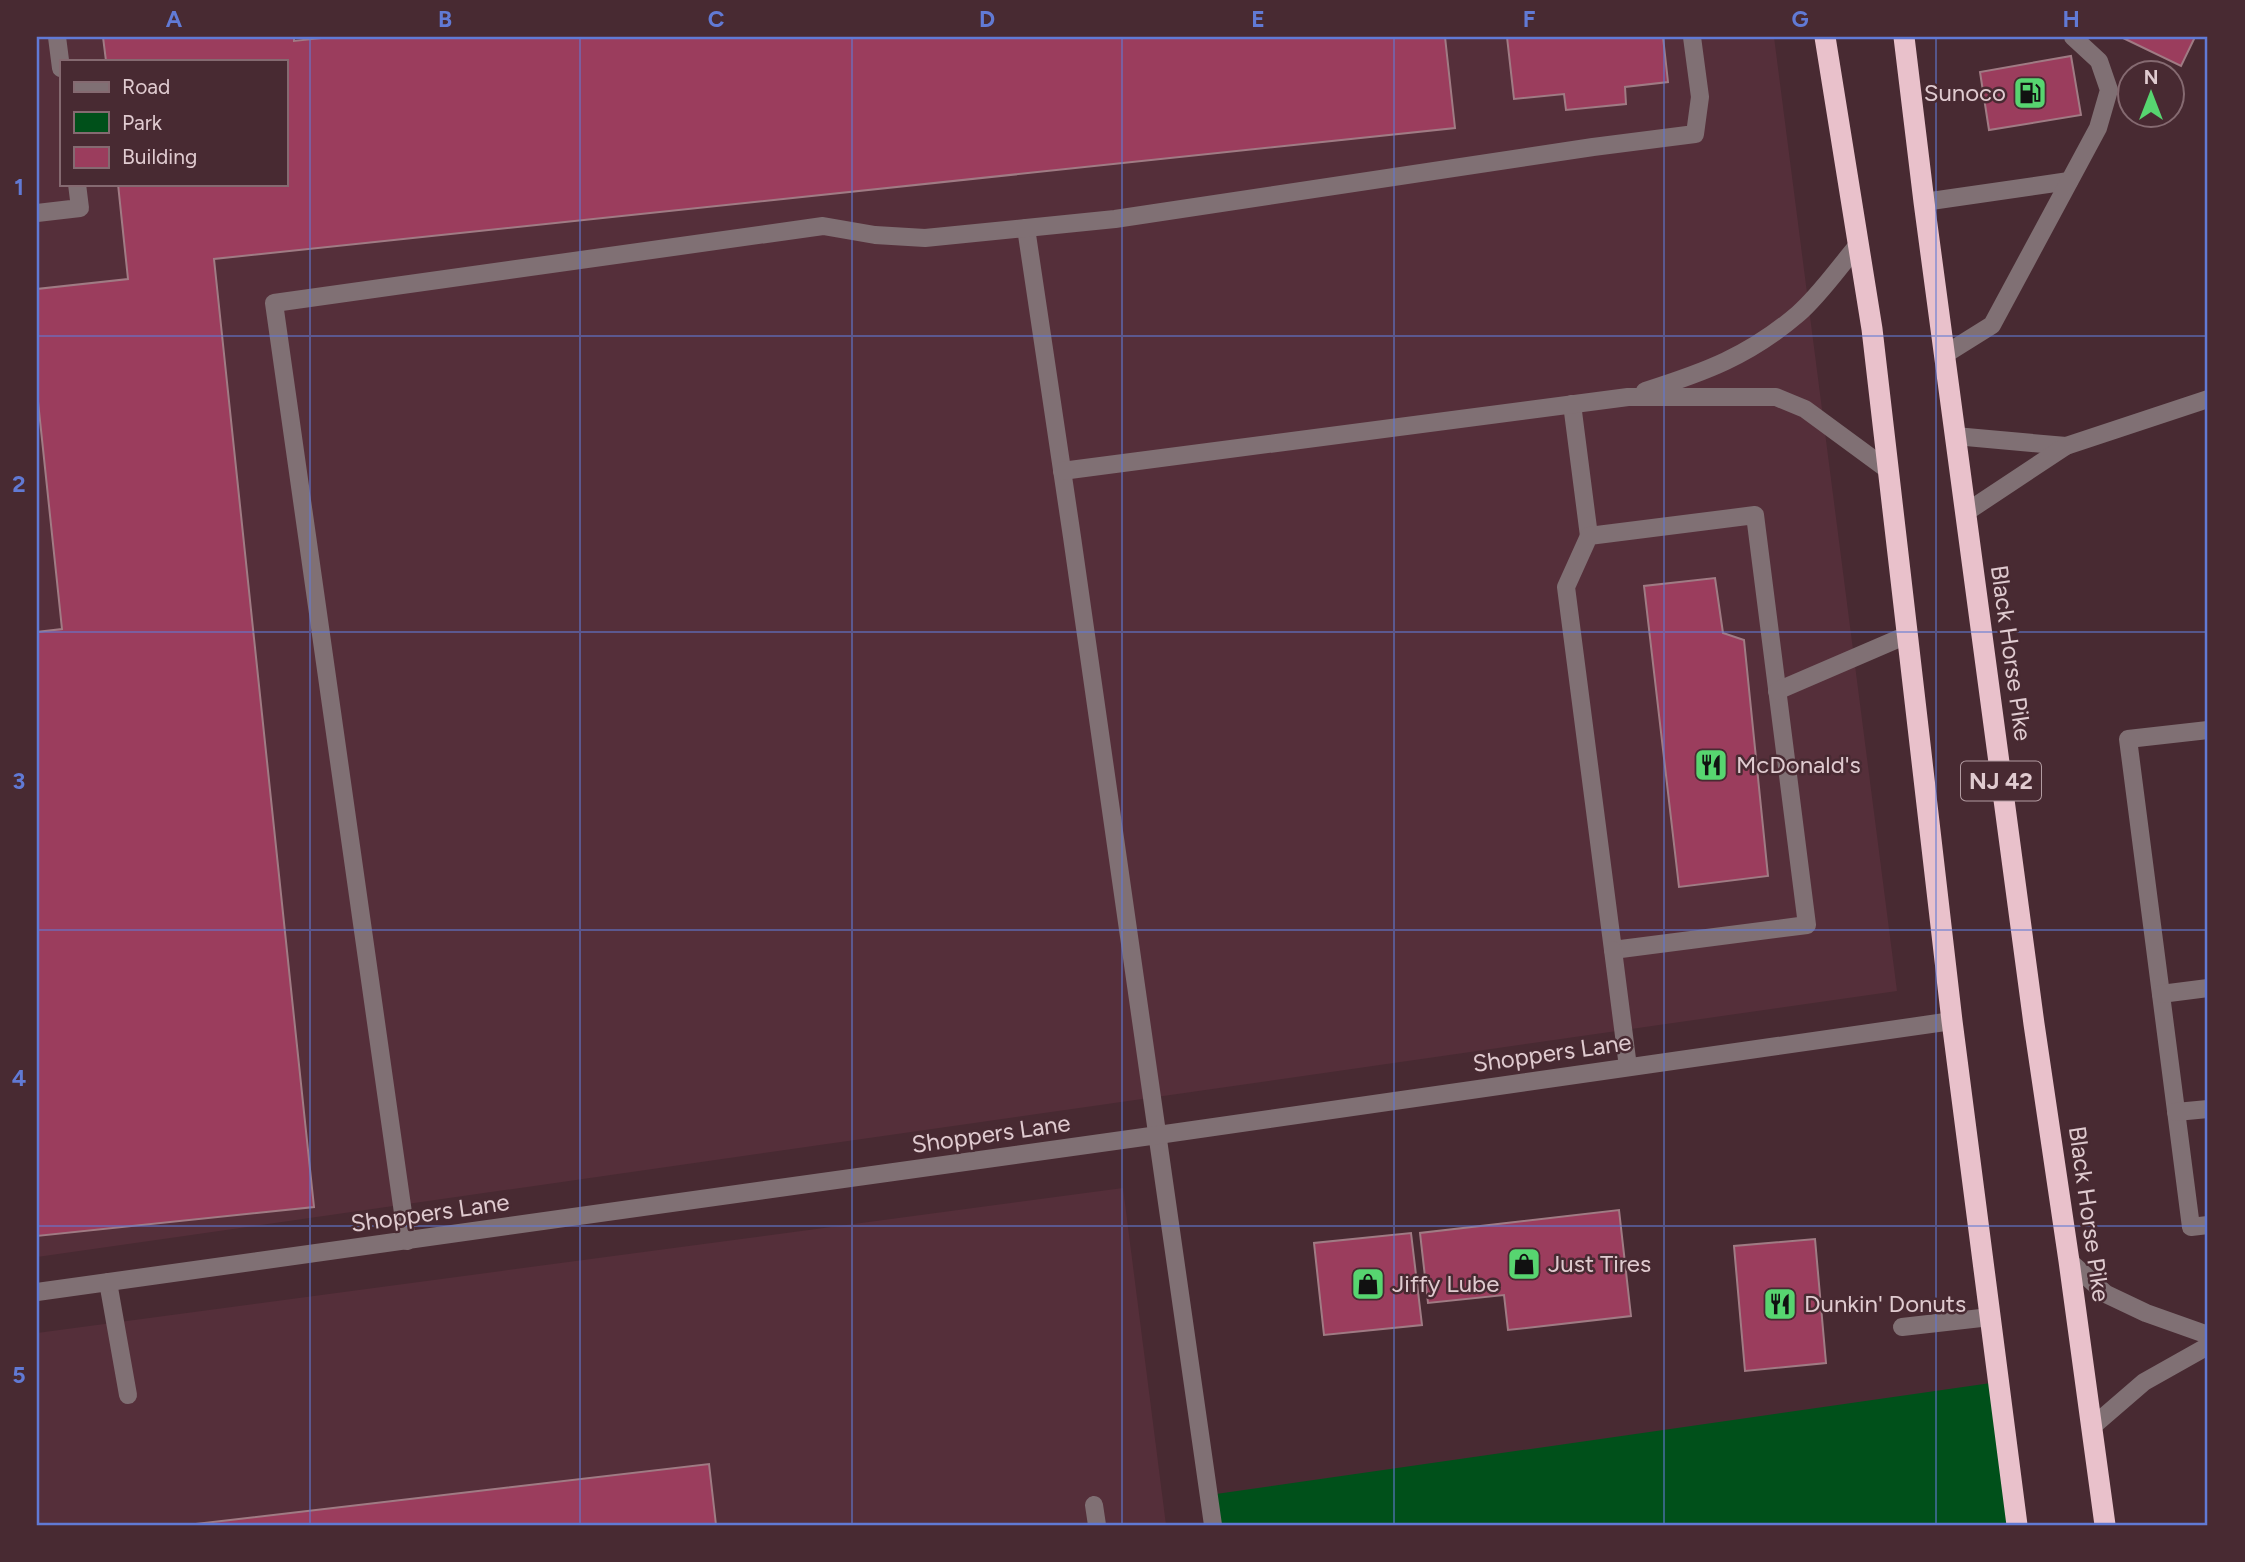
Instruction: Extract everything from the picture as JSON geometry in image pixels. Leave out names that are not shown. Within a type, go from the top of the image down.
[{"type":"highway","name":"NJ 42","points":[[1825,37],[1872,329],[1952,1021],[2017,1525]]},
{"type":"highway","name":"Black Horse Pike","points":[[1904,37],[2032,1010],[2105,1525]]},
{"type":"street","points":[[57,37],[60,60]]},
{"type":"street","points":[[407,1241],[274,303],[823,226],[925,238],[1115,219],[1695,134],[1700,97],[1692,37]]},
{"type":"street","points":[[1944,355],[1992,325],[2098,128],[2109,90],[2099,61],[2073,37]]},
{"type":"street","points":[[1924,202],[2069,181]]},
{"type":"street","points":[[37,214],[80,208],[77,186]]},
{"type":"street","points":[[1026,228],[1213,1525]]},
{"type":"street","points":[[1628,397],[1704,373],[1754,348],[1800,313],[1858,245]]},
{"type":"street","points":[[1062,471],[1628,397],[1776,397],[1805,409],[1888,470]]},
{"type":"street","points":[[1965,513],[2066,446],[2208,399]]},
{"type":"street","points":[[1572,404],[1589,536],[1566,587],[1628,1067]]},
{"type":"street","points":[[1955,436],[2066,446]]},
{"type":"street","points":[[1589,536],[1755,515],[1807,925],[1613,950]]},
{"type":"street","points":[[1777,691],[1907,635]]},
{"type":"street","points":[[2208,730],[2128,739],[2191,1227],[2208,1225]]},
{"type":"street","points":[[2161,994],[2208,988]]},
{"type":"street","name":"Shoppers Lane","points":[[37,1292],[1952,1021]]},
{"type":"street","points":[[2176,1112],[2208,1109]]},
{"type":"street","points":[[2069,1261],[2106,1294],[2208,1335]]},
{"type":"street","points":[[108,1282],[128,1395]]},
{"type":"street","points":[[1902,1327],[1990,1317]]},
{"type":"street","points":[[2093,1426],[2144,1382],[2208,1346]]},
{"type":"street","points":[[1094,1505],[1097,1525]]},
{"type":"shaded area","points":[[37,37],[1774,37],[1897,991],[37,1257]]},
{"type":"shaded area","points":[[1123,1188],[1166,1525],[37,1525],[37,1333]]},
{"type":"green space","points":[[1998,1382],[2017,1525],[1213,1525],[1209,1495]]},
{"type":"building","points":[[103,37],[294,37],[294,41],[331,37],[1445,37],[1455,128],[214,259],[314,1207],[37,1236],[37,632],[62,629],[37,392],[37,289],[128,279],[118,186],[287,186],[287,60],[106,60]]},
{"type":"building","points":[[1507,37],[1663,37],[1668,82],[1625,87],[1626,104],[1566,110],[1564,94],[1514,99]]},
{"type":"building","points":[[2121,37],[2195,37],[2184,60],[2169,60]]},
{"type":"building","points":[[2071,56],[2081,115],[1989,130],[1980,72]]},
{"type":"building","name":"McDonald's","points":[[1715,578],[1723,633],[1744,640],[1768,876],[1679,887],[1644,586]]},
{"type":"building","name":"Just Tires","points":[[1619,1210],[1631,1316],[1508,1330],[1504,1295],[1428,1303],[1420,1233]]},
{"type":"building","name":"Jiffy Lube","points":[[1411,1233],[1422,1325],[1324,1335],[1314,1243]]},
{"type":"building","name":"Dunkin' Donuts","points":[[1815,1239],[1826,1363],[1745,1371],[1734,1246]]},
{"type":"building","points":[[709,1464],[716,1525],[187,1525]]},
{"type":"place","name":"Sunoco","points":[[2030,93]]},
{"type":"place","name":"McDonald's","points":[[1711,765]]},
{"type":"place","name":"Just Tires","points":[[1524,1264]]},
{"type":"place","name":"Jiffy Lube","points":[[1368,1284]]},
{"type":"place","name":"Dunkin' Donuts","points":[[1780,1304]]}]
